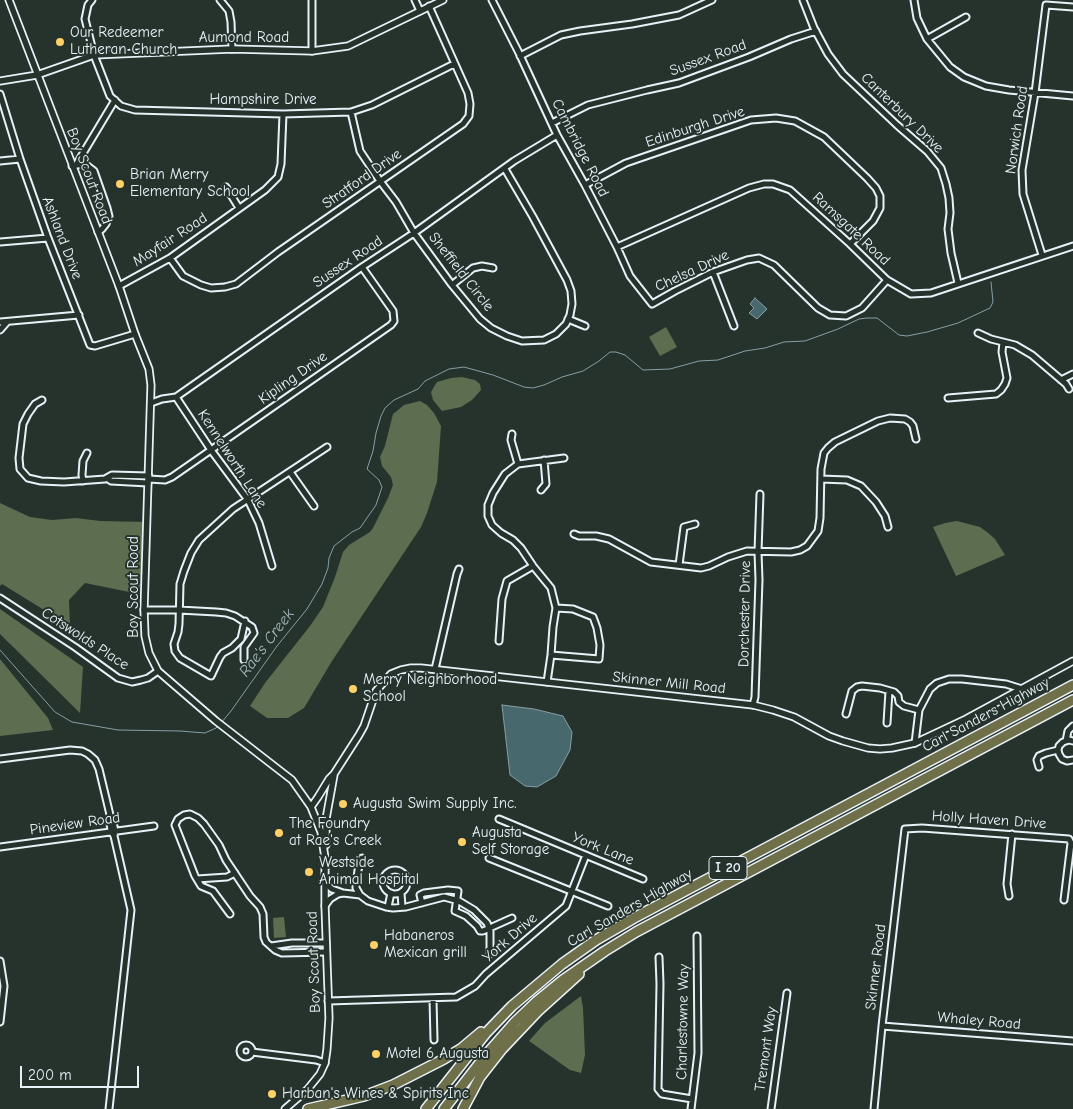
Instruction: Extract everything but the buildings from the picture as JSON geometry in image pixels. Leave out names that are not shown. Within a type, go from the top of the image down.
[{"type":"highway","name":"Carl Sanders Highway","points":[[426,1109],[486,1033],[512,1006],[562,964],[614,929],[1073,685]]},
{"type":"highway","name":"Carl Sanders Highway","points":[[444,1109],[486,1054],[515,1022],[563,980],[605,951],[644,928],[1073,700]]},
{"type":"highway","points":[[463,1109],[487,1066],[514,1035],[543,1006],[605,951]]},
{"type":"highway","points":[[308,1109],[364,1096],[404,1080],[454,1053],[512,1006]]},
{"type":"street","name":"Boy Scout Road","points":[[9,0],[74,166],[119,286],[134,334],[149,369],[151,403],[144,610],[145,636],[149,653],[158,671],[216,721],[292,780],[310,806],[321,832],[325,858],[328,1049],[320,1074],[311,1086],[285,1109]]},
{"type":"street","points":[[74,166],[116,100],[110,96],[94,55],[85,19],[88,5],[92,0]]},
{"type":"street","points":[[220,0],[228,11],[231,22],[232,50]]},
{"type":"street","points":[[312,0],[312,51]]},
{"type":"street","points":[[415,0],[420,11]]},
{"type":"street","name":"Aumond Road","points":[[0,81],[37,75],[94,55],[232,50],[312,51],[348,46],[443,0]]},
{"type":"street","name":"Cambridge Road","points":[[492,0],[557,135],[585,185],[630,276],[652,304]]},
{"type":"street","points":[[520,56],[561,35],[679,15],[712,0]]},
{"type":"street","name":"Canterbury Drive","points":[[803,0],[828,54],[843,74],[890,120],[927,151],[940,168],[949,198],[948,229],[950,254],[958,283]]},
{"type":"street","points":[[914,0],[917,18],[927,39],[950,67],[964,77],[986,86],[1073,96]]},
{"type":"street","name":"Norwich Road","points":[[1042,255],[1023,194],[1022,170],[1035,93],[1046,5],[1073,7]]},
{"type":"street","name":"Stratford Drive","points":[[170,258],[183,276],[201,286],[211,288],[236,284],[278,252],[463,124],[468,116],[470,104],[468,93],[429,6]]},
{"type":"street","points":[[927,39],[966,17]]},
{"type":"street","name":"Sussex Road","points":[[552,123],[588,105],[678,84],[816,31]]},
{"type":"street","name":"Hampshire Drive","points":[[116,100],[121,106],[135,110],[283,114],[351,112],[372,105],[454,64]]},
{"type":"street","name":"Ashland Drive","points":[[0,94],[20,159],[48,238],[90,345],[95,346],[134,334]]},
{"type":"street","name":"Sheffield Circle","points":[[351,112],[360,151],[396,202],[414,233],[452,286],[480,319],[491,328],[522,341],[544,340],[556,334],[566,324],[568,319]]},
{"type":"street","name":"Mayfair Road","points":[[119,286],[170,258],[265,190],[278,177],[282,164],[283,114]]},
{"type":"street","name":"Edinburgh Drive","points":[[585,185],[626,163],[751,120],[776,118],[795,121],[824,137],[867,178],[880,196],[880,208],[873,221],[850,244]]},
{"type":"street","name":"Sussex Road","points":[[151,403],[162,398],[176,397],[530,151],[557,135]]},
{"type":"street","points":[[0,161],[20,159]]},
{"type":"street","points":[[74,166],[85,164],[94,171],[108,216],[106,224],[98,232]]},
{"type":"street","points":[[505,169],[567,280],[571,291],[572,304],[568,319],[585,326]]},
{"type":"street","name":"Ramsgate Road","points":[[617,247],[749,188],[764,184],[773,184],[790,190],[887,280],[911,294],[931,293],[1073,246]]},
{"type":"street","points":[[226,187],[239,208]]},
{"type":"street","points":[[0,242],[48,238]]},
{"type":"street","name":"Chelsa Drive","points":[[652,304],[713,272],[747,260],[759,258],[774,265],[818,308],[830,315],[846,316],[862,308],[887,280]]},
{"type":"street","points":[[452,286],[473,268],[482,266],[493,268]]},
{"type":"street","name":"Kipling Drive","points":[[42,400],[28,414],[23,424],[19,458],[20,469],[28,478],[64,482],[107,478],[111,481],[166,480],[391,325],[394,321],[393,311],[362,267]]},
{"type":"street","points":[[713,272],[734,326]]},
{"type":"street","points":[[0,322],[79,315]]},
{"type":"street","points":[[0,330],[7,322]]},
{"type":"street","points":[[978,333],[982,336],[1016,345],[1032,355],[1069,389]]},
{"type":"street","points":[[948,398],[996,394],[1001,390],[1006,384],[1007,378],[1003,362],[1003,342]]},
{"type":"street","points":[[1061,380],[1073,374]]},
{"type":"street","name":"Kennelworth Lane","points":[[176,397],[211,450],[248,500],[259,523],[272,566]]},
{"type":"street","points":[[574,534],[608,539],[651,562],[701,568],[747,551],[791,552],[800,550],[807,546],[818,532],[822,462],[824,453],[828,448],[835,442],[878,421],[890,418],[905,419],[910,422],[916,439]]},
{"type":"street","points":[[512,434],[511,440],[518,464]]},
{"type":"street","points":[[245,621],[241,639],[232,648],[223,653],[211,676],[180,658],[175,651],[174,644],[179,624],[180,584],[191,553],[199,540],[233,509],[327,447]]},
{"type":"street","points":[[83,481],[83,462],[87,453]]},
{"type":"street","points":[[547,682],[556,608],[552,588],[533,566],[521,548],[492,525],[488,516],[488,505],[505,474],[518,464],[564,458]]},
{"type":"street","points":[[541,490],[546,484],[544,460]]},
{"type":"street","points":[[290,472],[314,506]]},
{"type":"street","points":[[821,479],[847,480],[861,486],[876,502],[885,516],[888,527]]},
{"type":"street","name":"Dorchester Drive","points":[[753,706],[760,580],[758,552],[760,494]]},
{"type":"street","points":[[679,565],[684,527],[695,524]]},
{"type":"street","points":[[499,641],[502,599],[507,581],[533,566]]},
{"type":"street","points":[[436,669],[457,574],[460,569]]},
{"type":"street","name":"Cotswolds Place","points":[[0,598],[75,647],[118,678],[132,682],[148,678],[158,671]]},
{"type":"street","points":[[551,655],[599,659],[598,628],[593,617],[573,609],[556,608]]},
{"type":"street","points":[[144,610],[226,613],[245,621],[252,627],[254,632],[244,648],[244,660]]},
{"type":"street","name":"Skinner Mill Road","points":[[310,806],[334,774],[364,726],[376,691],[391,674],[411,668],[436,669],[753,706],[785,714],[843,741],[868,748],[880,749],[915,744],[966,719],[1073,661]]},
{"type":"street","points":[[915,744],[919,710],[930,689],[937,683],[949,679],[962,678],[1006,684],[1022,689]]},
{"type":"street","points":[[846,714],[852,691],[862,686],[894,692],[898,696],[899,702],[904,706],[919,710]]},
{"type":"street","points":[[887,723],[889,690]]},
{"type":"street","points":[[1066,741],[1068,731],[1073,726]]},
{"type":"street","points":[[1073,741],[1066,741],[1061,744],[1058,750],[1062,759],[1067,761],[1073,760]]},
{"type":"street","points":[[0,759],[70,750],[82,751],[92,756],[97,764],[113,822],[131,910],[109,1109]]},
{"type":"street","points":[[1038,766],[1037,760],[1039,756],[1058,750]]},
{"type":"street","points":[[325,858],[326,818],[334,774]]},
{"type":"street","points":[[230,914],[213,891],[201,886],[197,879],[175,825],[184,815],[190,814],[204,824],[250,896],[260,907],[263,914],[266,942],[275,950],[282,952],[326,952]]},
{"type":"street","name":"York Lane","points":[[498,819],[643,879]]},
{"type":"street","name":"Pineview Road","points":[[0,847],[114,833],[154,826]]},
{"type":"street","name":"Holly Haven Drive","points":[[905,829],[922,828],[1070,839],[1064,900]]},
{"type":"street","name":"Skinner Road","points":[[874,1109],[905,829]]},
{"type":"street","points":[[1008,896],[1007,884],[1012,834]]},
{"type":"street","name":"York Drive","points":[[328,1001],[456,997],[475,986],[486,974],[566,906],[586,856]]},
{"type":"street","points":[[362,858],[358,870],[356,888],[368,901],[388,908],[402,907],[444,897],[455,900],[474,910],[487,923],[490,931],[490,954]]},
{"type":"street","points":[[489,858],[608,906]]},
{"type":"street","points":[[395,870],[402,872],[407,880],[406,887],[401,892],[395,894],[385,889],[383,880],[386,873],[395,870]]},
{"type":"street","points":[[197,879],[226,877],[235,873]]},
{"type":"street","points":[[325,880],[332,889],[343,893],[360,894]]},
{"type":"street","points":[[422,903],[420,895],[424,893],[448,890],[458,891],[455,900],[455,911],[466,916],[480,931],[512,918]]},
{"type":"street","points":[[401,892],[402,907]]},
{"type":"street","points":[[325,906],[330,899],[343,893]]},
{"type":"street","points":[[388,908],[391,893]]},
{"type":"street","name":"Charlestowne Way","points":[[691,1109],[698,1053],[697,936]]},
{"type":"street","points":[[271,946],[326,943]]},
{"type":"street","points":[[659,957],[658,1089],[662,1094],[692,1099]]},
{"type":"street","points":[[0,962],[4,986],[0,1022]]},
{"type":"street","name":"Tremont Way","points":[[771,1109],[786,993]]},
{"type":"street","points":[[433,998],[434,1040]]},
{"type":"street","name":"Whaley Road","points":[[882,1026],[1073,1042]]},
{"type":"street","points":[[252,1052],[316,1060],[325,1063]]},
{"type":"green space","points":[[666,327],[677,347],[660,356],[649,337]]},
{"type":"green space","points":[[462,377],[475,380],[480,384],[481,390],[472,400],[461,407],[442,411],[433,400],[431,392],[437,382]]},
{"type":"green space","points":[[420,401],[427,405],[434,413],[441,426],[437,482],[421,527],[332,661],[304,708],[288,718],[267,718],[250,706],[265,683],[323,607],[343,552],[349,545],[370,532],[373,528],[393,485],[391,477],[382,466],[380,457],[385,446],[393,414],[404,405]]},
{"type":"green space","points":[[0,503],[30,517],[52,520],[76,518],[100,521],[146,522],[139,594],[85,583],[69,600],[70,626],[2,584],[0,586]]},
{"type":"green space","points":[[957,521],[980,527],[995,539],[1005,555],[956,576],[933,527]]},
{"type":"green space","points":[[0,609],[83,667],[80,713],[0,634]]},
{"type":"green space","points":[[0,659],[48,718],[53,730],[0,736]]},
{"type":"green space","points":[[284,917],[286,937],[274,938],[273,918]]},
{"type":"green space","points":[[581,996],[585,1055],[581,1073],[570,1070],[529,1041],[545,1023]]},
{"type":"water","points":[[755,298],[767,309],[757,319],[749,313],[754,308],[750,304]]},
{"type":"water","points":[[502,705],[534,709],[563,716],[572,732],[570,750],[556,776],[537,787],[525,786],[510,775]]},
{"type":"waterway","points":[[221,723],[277,646],[307,609],[322,584],[334,546],[360,528],[376,505],[382,487],[379,480],[367,469],[381,416],[385,408],[394,400],[418,389],[425,381],[449,369],[464,367],[493,375],[524,387],[533,388],[583,371],[610,352],[625,355],[643,370],[670,369],[699,361],[718,360],[745,351],[765,348],[784,342],[805,341],[859,319],[867,318],[877,318],[899,335],[907,336],[958,323],[990,308],[993,302],[991,282]]},
{"type":"waterway","name":"Rae's Creek","points":[[0,650],[55,712],[72,722],[118,730],[205,733],[218,726]]},
{"type":"place","name":"Our Redeemer Lutheran Church","points":[[60,42]]},
{"type":"place","name":"Brian Merry Elementary School","points":[[120,184]]},
{"type":"place","name":"Merry Neighborhood School","points":[[353,689]]},
{"type":"place","name":"Augusta Swim Supply Inc.","points":[[343,804]]},
{"type":"place","name":"The Foundry at Rae's Creek","points":[[279,833]]},
{"type":"place","name":"Augusta Self Storage","points":[[462,842]]},
{"type":"place","name":"Westside Animal Hospital","points":[[309,872]]},
{"type":"place","name":"Habaneros Mexican grill","points":[[374,945]]},
{"type":"place","name":"Motel 6 Augusta","points":[[376,1054]]},
{"type":"place","name":"Harban's Wines & Spirits Inc","points":[[272,1094]]}]
